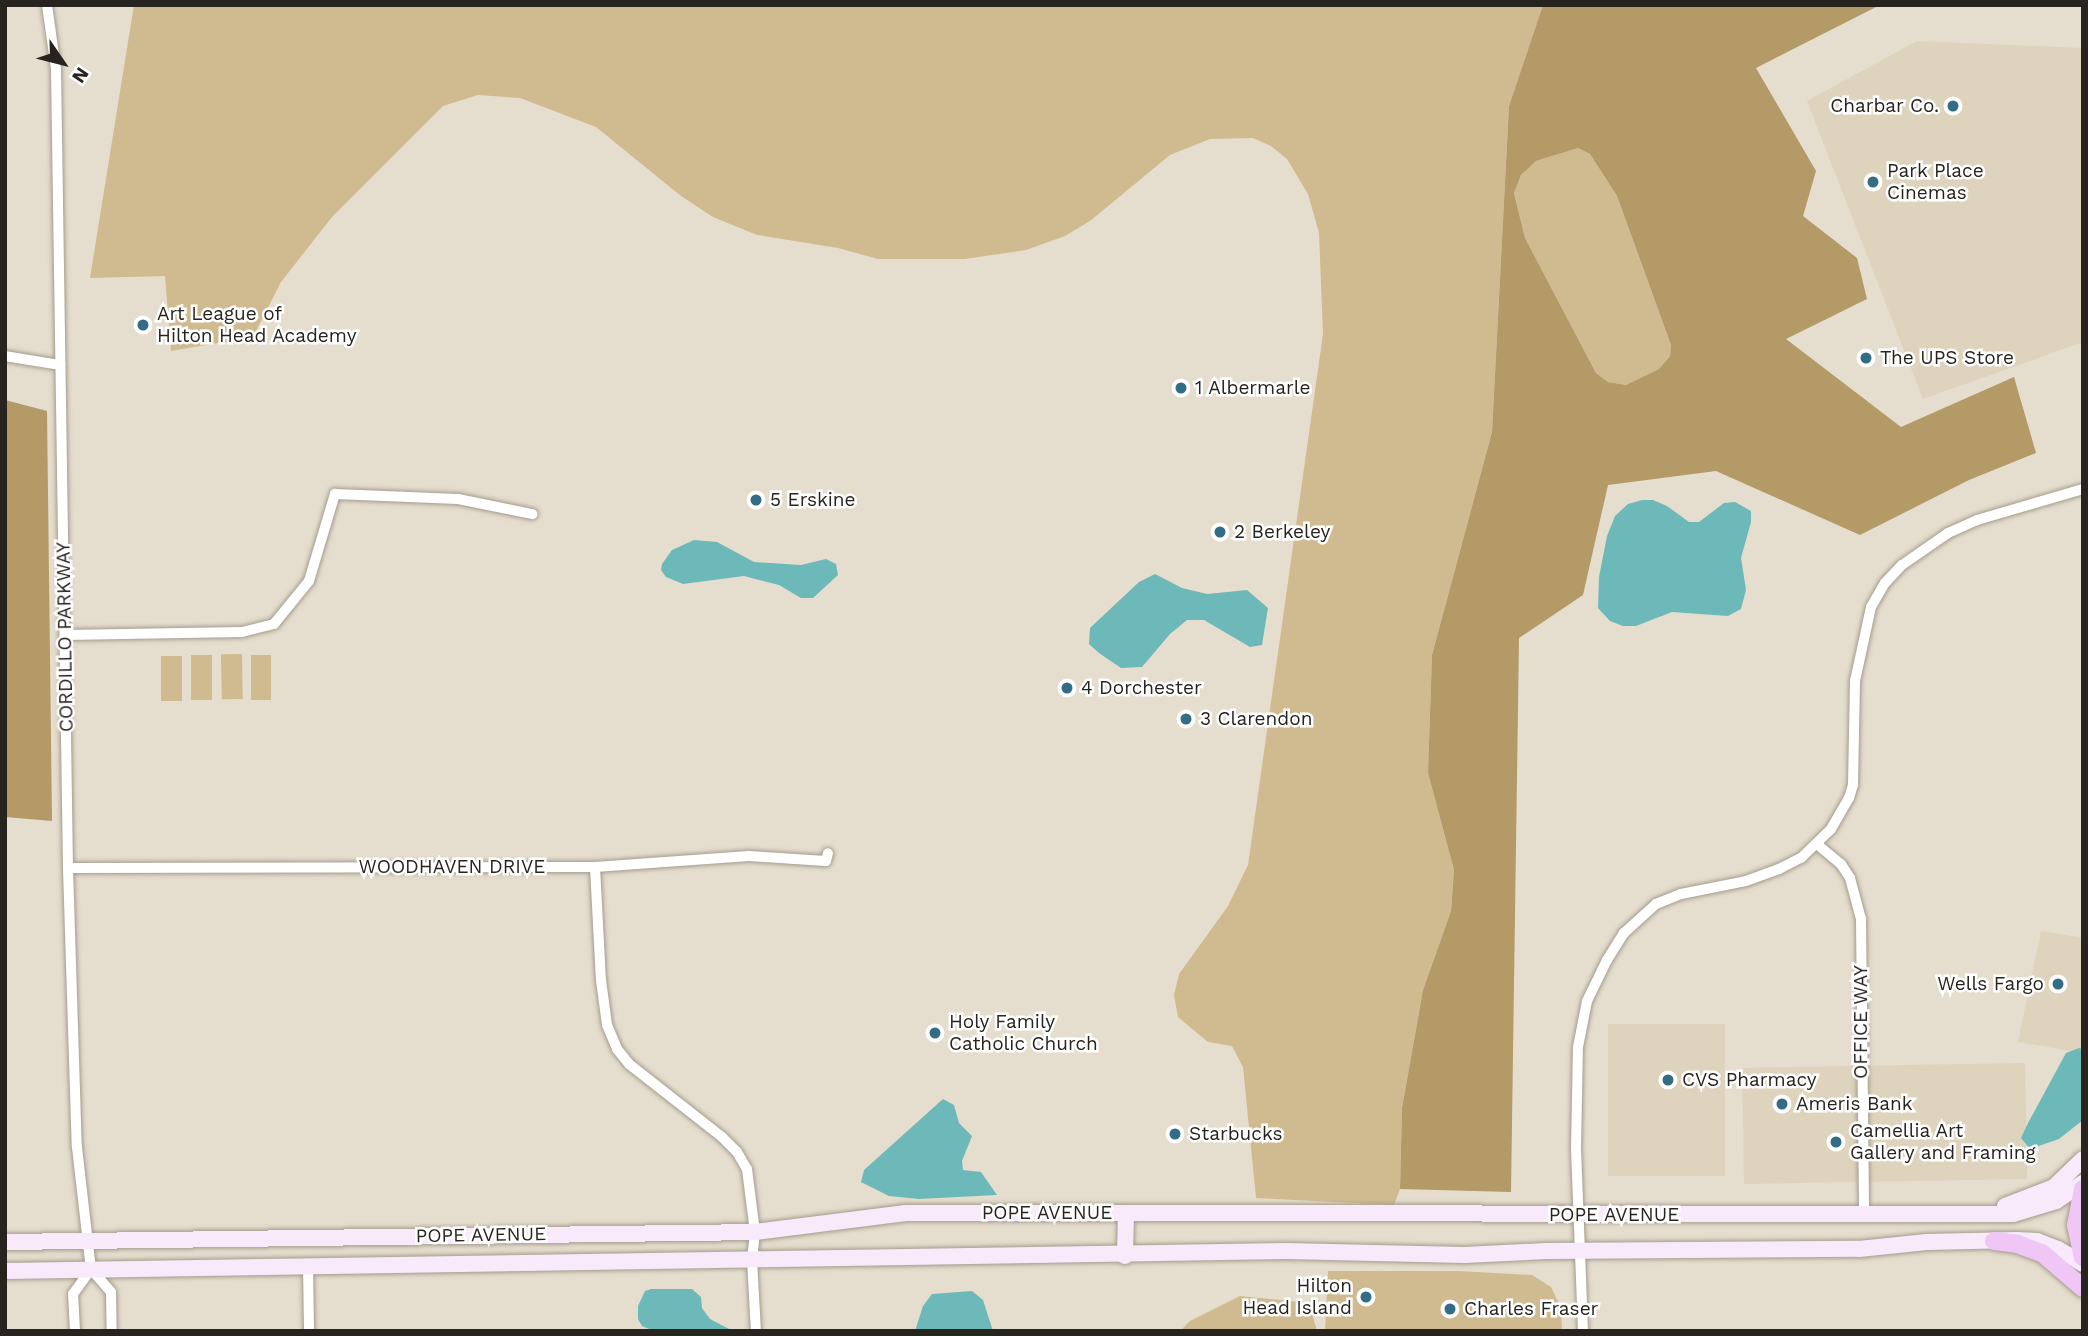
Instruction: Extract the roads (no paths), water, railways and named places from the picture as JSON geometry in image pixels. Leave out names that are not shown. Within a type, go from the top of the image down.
[{"type":"highway","points":[[2083,1186],[2076,1225],[2083,1257]]},
{"type":"highway","points":[[1994,1241],[2017,1244],[2042,1253],[2083,1288]]},
{"type":"main road","points":[[1982,1212],[2025,1201],[2054,1187],[2083,1159]]},
{"type":"main road","name":"POPE AVENUE","points":[[5,1242],[755,1232],[906,1213],[2013,1214],[2035,1210],[2083,1186]]},
{"type":"main road","points":[[1125,1256],[1126,1213]]},
{"type":"main road","name":"POPE AVENUE","points":[[5,1271],[1125,1256],[1286,1251],[1464,1255],[1546,1251],[1580,1253],[1859,1249],[1927,1242],[1994,1241],[2037,1241],[2058,1248],[2083,1264]]},
{"type":"street","name":"CORDILLO PARKWAY","points":[[47,5],[56,69],[68,868],[77,1147],[91,1269]]},
{"type":"street","points":[[5,356],[60,365]]},
{"type":"street","points":[[1583,1331],[1576,1149],[1578,1047],[1587,1001],[1624,933],[1656,904],[1681,894],[1746,881],[1779,869],[1818,845],[1843,810],[1853,785],[1855,681],[1871,607],[1885,583],[1921,550],[1948,533],[2022,505],[2083,489]]},
{"type":"street","points":[[65,635],[242,632],[274,624],[309,580],[335,494],[458,499],[532,514]]},
{"type":"street","name":"OFFICE WAY","points":[[1818,845],[1841,864],[1850,878],[1861,919],[1864,1215]]},
{"type":"street","name":"WOODHAVEN DRIVE","points":[[68,868],[595,867],[749,856],[826,861],[828,853]]},
{"type":"street","points":[[595,867],[601,981],[607,1026],[617,1049],[629,1063],[737,1152],[751,1183],[755,1232],[752,1259],[755,1331]]},
{"type":"street","points":[[308,1265],[309,1331]]},
{"type":"street","points":[[75,1331],[74,1294],[91,1269],[111,1292],[112,1331]]},
{"type":"water","points":[[1653,500],[1667,506],[1689,522],[1699,522],[1724,503],[1735,502],[1751,511],[1751,522],[1741,558],[1746,590],[1741,609],[1728,616],[1672,612],[1636,626],[1623,626],[1610,621],[1598,608],[1599,577],[1607,536],[1615,516],[1628,504]]},
{"type":"water","points":[[694,540],[717,542],[754,562],[801,565],[826,559],[836,564],[838,575],[813,598],[801,598],[779,585],[744,576],[683,584],[666,577],[661,570],[662,564],[672,550]]},
{"type":"water","points":[[1155,574],[1182,588],[1207,594],[1247,590],[1268,608],[1262,645],[1250,647],[1204,620],[1187,620],[1170,634],[1142,667],[1121,668],[1089,644],[1090,628],[1139,582]]},
{"type":"water","points":[[2083,1049],[2083,1120],[2059,1139],[2030,1149],[2021,1138],[2028,1123],[2066,1053]]},
{"type":"water","points":[[943,1099],[954,1105],[959,1123],[972,1136],[962,1161],[963,1170],[981,1172],[997,1195],[919,1199],[889,1196],[861,1182],[864,1170]]},
{"type":"water","points":[[692,1289],[701,1297],[702,1308],[710,1319],[733,1331],[654,1331],[642,1326],[638,1319],[638,1306],[645,1291]]},
{"type":"water","points":[[972,1291],[983,1300],[993,1331],[915,1331],[923,1306],[932,1294]]},
{"type":"place","name":"Charbar Co.","points":[[1953,106]]},
{"type":"place","name":"Park Place Cinemas","points":[[1873,182]]},
{"type":"place","name":"Art League of Hilton Head Academy","points":[[143,325]]},
{"type":"place","name":"The UPS Store","points":[[1866,358]]},
{"type":"place","name":"1 Albermarle","points":[[1181,388]]},
{"type":"place","name":"5 Erskine","points":[[756,500]]},
{"type":"place","name":"2 Berkeley","points":[[1220,532]]},
{"type":"place","name":"4 Dorchester","points":[[1067,688]]},
{"type":"place","name":"3 Clarendon","points":[[1186,719]]},
{"type":"place","name":"Wells Fargo","points":[[2058,984]]},
{"type":"place","name":"Holy Family Catholic Church","points":[[935,1033]]},
{"type":"place","name":"CVS Pharmacy","points":[[1668,1080]]},
{"type":"place","name":"Ameris Bank","points":[[1782,1104]]},
{"type":"place","name":"Starbucks","points":[[1175,1134]]},
{"type":"place","name":"Camellia Art Gallery and Framing","points":[[1836,1142]]},
{"type":"place","name":"Hilton Head Island","points":[[1366,1297]]},
{"type":"place","name":"Charles Fraser","points":[[1450,1309]]}]
